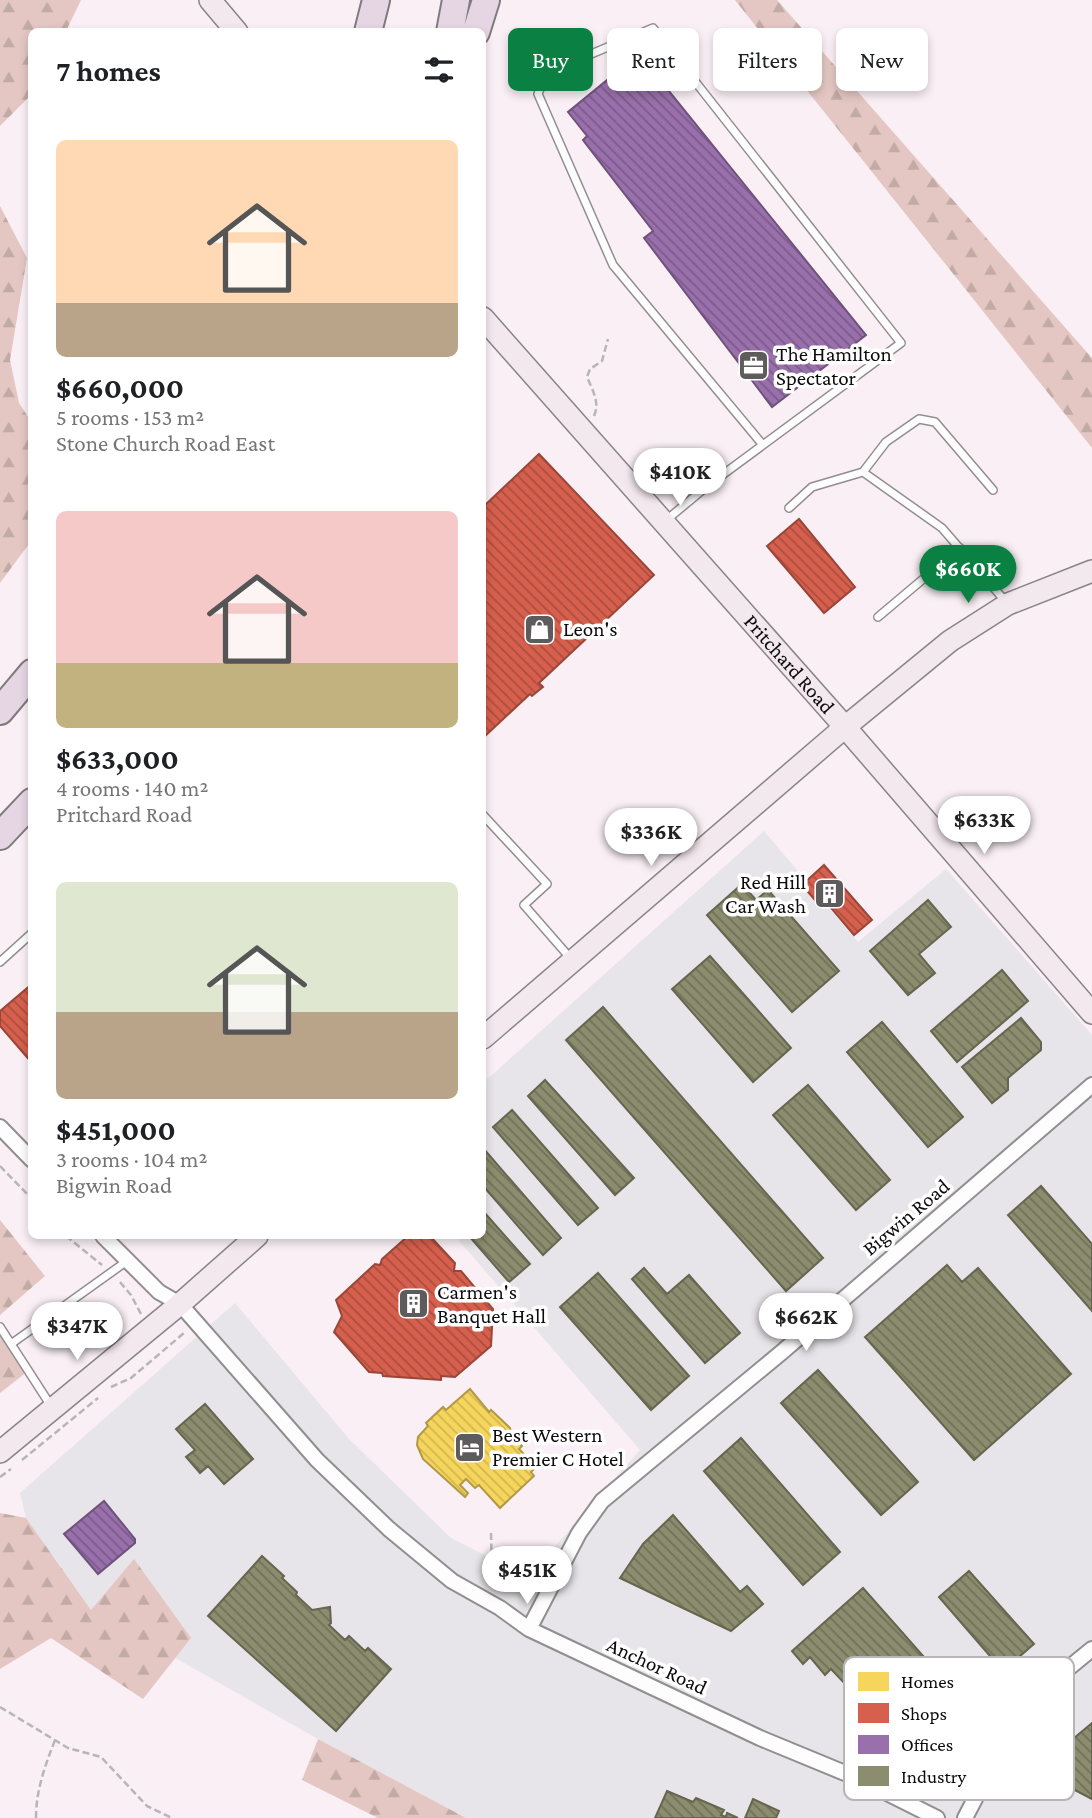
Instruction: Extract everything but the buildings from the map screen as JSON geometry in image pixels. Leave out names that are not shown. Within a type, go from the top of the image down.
[{"type":"highway","points":[[369,28],[376,0]]},
{"type":"highway","points":[[451,28],[456,0]]},
{"type":"highway","points":[[477,28],[486,0]]},
{"type":"highway","points":[[0,711],[28,678]]},
{"type":"highway","points":[[0,836],[28,806]]},
{"type":"main road","points":[[210,0],[234,28]]},
{"type":"main road","name":"Pritchard Road","points":[[486,321],[845,727],[1092,1013]]},
{"type":"main road","points":[[486,1034],[845,727],[950,641],[1008,604],[1092,571]]},
{"type":"main road","points":[[0,1452],[180,1304],[254,1239]]},
{"type":"street","name":"Bigwin Road","points":[[529,1629],[579,1533],[602,1502],[782,1352],[1092,1085]]},
{"type":"street","points":[[0,1127],[28,1156]]},
{"type":"street","name":"Anchor Road","points":[[106,1239],[159,1292],[180,1304],[317,1460],[388,1529],[452,1581],[500,1608],[529,1629],[760,1738],[844,1773]]},
{"type":"street","points":[[1074,1664],[1092,1649]]},
{"type":"street","name":"Anchor Road","points":[[901,1800],[937,1818]]},
{"type":"street","points":[[965,1818],[974,1800]]},
{"type":"lane","points":[[664,522],[762,444],[901,343],[653,28],[546,73],[538,94],[613,265],[762,444]]},
{"type":"lane","points":[[789,508],[812,487],[863,472],[886,442],[919,419],[935,422],[993,490]]},
{"type":"lane","points":[[863,472],[942,528],[1008,604]]},
{"type":"lane","points":[[878,617],[960,548]]},
{"type":"lane","points":[[486,818],[547,884],[524,905],[574,961]]},
{"type":"lane","points":[[0,962],[28,937]]},
{"type":"lane","points":[[11,1344],[127,1261]]},
{"type":"lane","points":[[0,1327],[53,1409]]},
{"type":"path","points":[[586,434],[597,409],[587,377],[590,369],[602,361],[608,339]]},
{"type":"path","points":[[0,1166],[28,1195]]},
{"type":"path","points":[[110,1387],[131,1378],[197,1323]]},
{"type":"path","points":[[0,1477],[59,1432],[100,1396]]},
{"type":"path","points":[[491,1533],[492,1572],[498,1582]]},
{"type":"path","points":[[0,1707],[68,1748],[101,1757],[147,1806],[172,1818]]},
{"type":"path","points":[[36,1818],[36,1802],[44,1767],[55,1740]]},
{"type":"shaded area","points":[[764,831],[858,942],[946,869],[1092,1035],[1092,1818],[466,1818],[318,1739],[91,1610],[26,1518],[20,1493],[235,1303],[349,1439],[451,1538],[528,1577],[640,1450],[458,1239],[486,1239],[486,1080]]},
{"type":"green space","points":[[0,0],[81,0],[67,28],[28,28],[28,98],[0,126]]},
{"type":"green space","points":[[735,0],[777,0],[802,28],[757,28]]},
{"type":"green space","points":[[822,51],[836,67],[836,91],[857,91],[1092,358],[1092,448],[808,91],[822,91]]},
{"type":"green space","points":[[0,206],[27,258],[10,360],[19,403],[28,417],[28,545],[0,583]]},
{"type":"green space","points":[[0,1220],[45,1276],[0,1315]]},
{"type":"green space","points":[[0,1330],[32,1368],[0,1393]]},
{"type":"green space","points":[[0,1513],[26,1518],[91,1610],[134,1559],[191,1638],[143,1699],[51,1638],[0,1669]]},
{"type":"green space","points":[[318,1739],[466,1818],[378,1818],[302,1780]]},
{"type":"place","name":"The Hamilton Spectator","points":[[753,366]]},
{"type":"place","name":"Leon's","points":[[540,629]]},
{"type":"place","name":"Red Hill Car Wash","points":[[829,894]]},
{"type":"place","name":"Carmen's Banquet Hall","points":[[414,1304]]},
{"type":"place","name":"Best Western Premier C Hotel","points":[[469,1447]]}]
